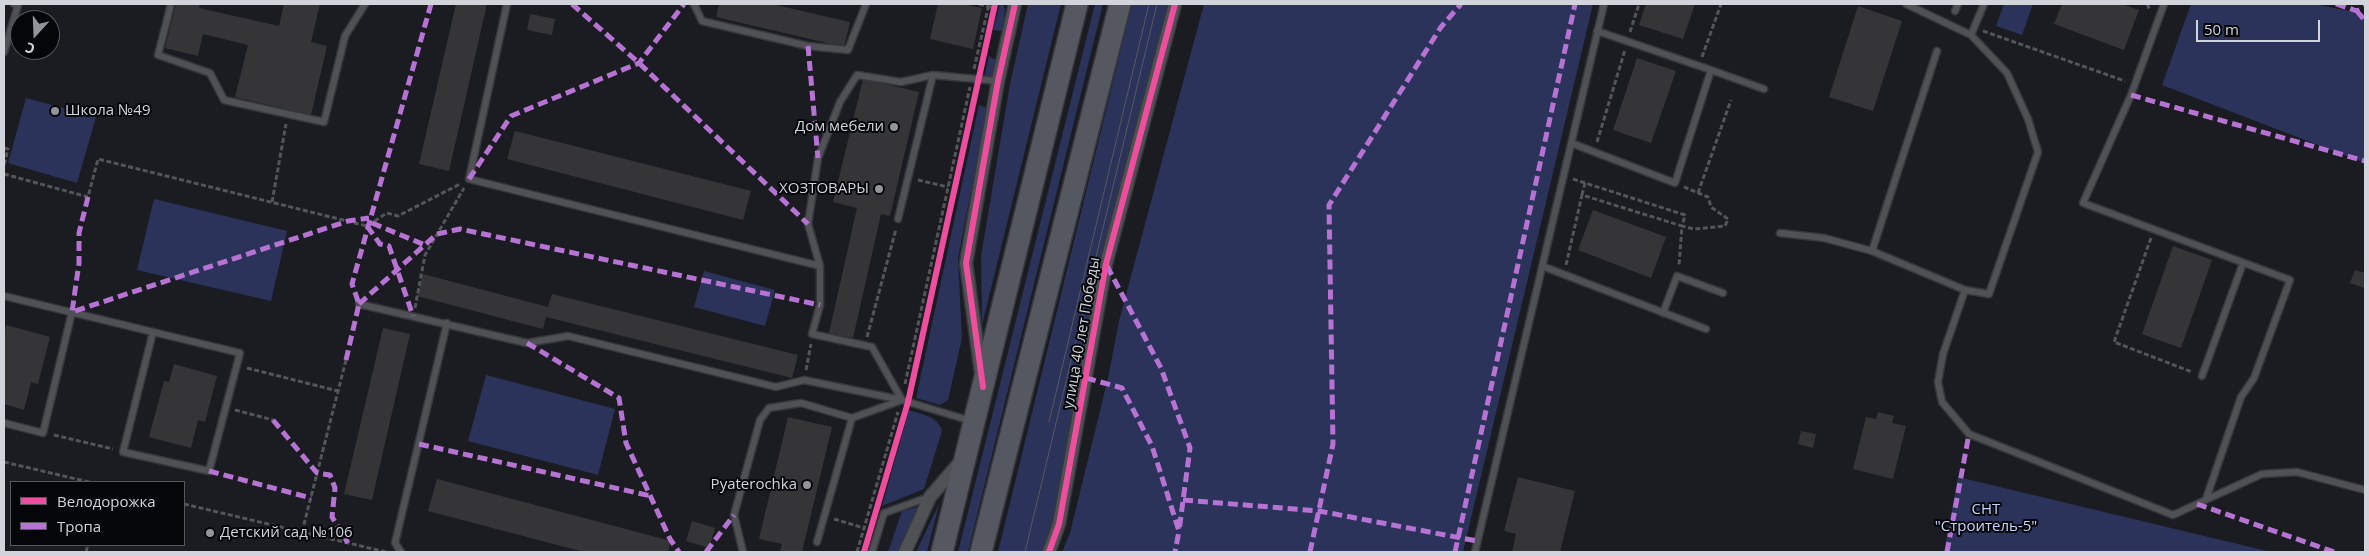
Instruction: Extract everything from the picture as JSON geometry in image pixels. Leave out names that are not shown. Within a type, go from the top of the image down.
[{"type":"main road","points":[[942,552],[1077,4]]},
{"type":"main road","points":[[981,552],[1120,4]]},
{"type":"street","points":[[983,387],[966,263],[998,81],[1015,4]]},
{"type":"street","name":"улица 40 лет Победы","points":[[1049,552],[1059,524],[1106,264],[1176,4]]},
{"type":"street","points":[[906,552],[930,497],[965,457]]},
{"type":"lane","points":[[4,52],[18,5],[14,4]]},
{"type":"lane","points":[[171,4],[158,55],[210,73],[224,100],[324,122],[345,36],[365,4]]},
{"type":"lane","points":[[507,4],[469,179],[820,266]]},
{"type":"lane","points":[[694,4],[702,21],[808,46],[848,50],[866,4]]},
{"type":"lane","points":[[1475,552],[1604,4]]},
{"type":"lane","points":[[1780,233],[1824,238],[1872,251],[1965,290],[1989,294],[2038,152],[2028,119],[2007,73],[1973,31],[1906,4]]},
{"type":"lane","points":[[1973,31],[1984,4]]},
{"type":"lane","points":[[2164,4],[2133,84],[2131,95],[2083,204],[2290,280],[2254,378],[2241,396],[2206,499]]},
{"type":"lane","points":[[1598,31],[1764,89]]},
{"type":"lane","points":[[1872,251],[1937,51]]},
{"type":"lane","points":[[1571,143],[1674,183],[1711,70]]},
{"type":"lane","points":[[905,401],[872,347],[812,334],[820,305],[820,266],[808,224],[818,158],[840,102],[857,75],[901,82],[933,75],[998,81]]},
{"type":"lane","points":[[898,219],[910,178],[933,75]]},
{"type":"lane","points":[[2202,376],[2244,263]]},
{"type":"lane","points":[[1542,266],[1706,329]]},
{"type":"lane","points":[[1663,313],[1677,276],[1723,294]]},
{"type":"lane","points":[[1965,290],[1942,354],[1938,382],[1942,402],[1970,434],[2173,515],[2262,474],[2298,472],[2365,490]]},
{"type":"lane","points":[[4,296],[240,353],[209,471],[124,452],[153,332]]},
{"type":"lane","points":[[359,304],[527,343],[568,336],[776,387],[804,380],[905,401],[974,423]]},
{"type":"lane","points":[[4,423],[43,433],[72,312]]},
{"type":"lane","points":[[401,552],[395,543],[447,323]]},
{"type":"lane","points":[[743,552],[734,515],[760,420],[769,408],[801,403],[852,418],[905,401]]},
{"type":"lane","points":[[817,542],[852,418]]},
{"type":"lane","points":[[872,552],[884,513],[930,497]]},
{"type":"path","points":[[864,552],[905,401],[992,5],[979,4]]},
{"type":"path","points":[[1594,152],[1638,4]]},
{"type":"path","points":[[1973,31],[2133,84]]},
{"type":"path","points":[[857,552],[905,401],[948,187],[975,79]]},
{"type":"path","points":[[1698,193],[1730,100]]},
{"type":"path","points":[[272,202],[284,135]]},
{"type":"path","points":[[4,148],[8,149],[4,166]]},
{"type":"path","points":[[4,174],[88,197],[98,160],[367,226],[387,213],[398,216],[469,179]]},
{"type":"path","points":[[910,178],[948,187]]},
{"type":"path","points":[[413,316],[425,255],[469,179]]},
{"type":"path","points":[[1565,269],[1585,183],[1686,215],[1682,226],[1677,276]]},
{"type":"path","points":[[1582,195],[1694,229],[1725,226],[1728,219],[1712,207],[1708,197],[1674,183]]},
{"type":"path","points":[[865,345],[896,228]]},
{"type":"path","points":[[2154,230],[2114,342],[2202,376]]},
{"type":"path","points":[[804,380],[812,334]]},
{"type":"path","points":[[302,532],[346,360]]},
{"type":"path","points":[[236,366],[338,391]]},
{"type":"path","points":[[225,407],[273,420]]},
{"type":"path","points":[[43,433],[124,452]]},
{"type":"path","points":[[4,462],[85,481]]},
{"type":"path","points":[[185,504],[386,552]]},
{"type":"path","points":[[824,516],[864,528]]},
{"type":"green space","points":[[1000,4],[1003,4],[1005,10],[1003,31],[993,30]]},
{"type":"green space","points":[[1028,4],[1061,4],[982,325],[981,256],[1010,84]]},
{"type":"green space","points":[[1095,4],[1103,4],[968,552],[958,552]]},
{"type":"green space","points":[[1132,4],[1171,4],[1148,94],[1057,518],[1043,552],[998,552]]},
{"type":"green space","points":[[1204,4],[1593,4],[1463,552],[1062,552],[1070,533],[1108,378],[1119,321]]},
{"type":"green space","points":[[2004,4],[2033,4],[2022,35],[1996,26]]},
{"type":"green space","points":[[2191,4],[2313,4],[2365,14],[2365,163],[2162,85]]},
{"type":"green space","points":[[989,56],[999,62],[993,85],[983,83]]},
{"type":"green space","points":[[26,98],[96,117],[77,183],[8,163]]},
{"type":"green space","points":[[979,105],[987,108],[958,258],[962,338],[948,400],[940,405],[916,398]]},
{"type":"green space","points":[[154,199],[287,231],[271,301],[137,270]]},
{"type":"green space","points":[[704,271],[775,290],[765,326],[694,307]]},
{"type":"green space","points":[[486,375],[615,409],[598,475],[468,441]]},
{"type":"green space","points":[[909,410],[933,419],[942,431],[924,489],[882,506]]},
{"type":"green space","name":"СНТ \"Строитель-5\"","points":[[1958,477],[2271,552],[1944,552]]},
{"type":"green space","points":[[939,504],[927,552],[916,552]]},
{"type":"green space","points":[[918,507],[900,552],[888,552],[902,511]]},
{"type":"building","points":[[176,4],[200,4],[199,8],[279,26],[284,4],[320,4],[311,42],[327,46],[311,115],[235,97],[248,45],[203,34],[198,56],[165,48]]},
{"type":"building","points":[[456,4],[487,4],[449,171],[419,164]]},
{"type":"building","points":[[719,4],[772,4],[850,22],[844,47],[716,17]]},
{"type":"building","points":[[938,4],[962,4],[982,8],[973,49],[930,39]]},
{"type":"building","points":[[1646,4],[1695,4],[1683,39],[1639,25]]},
{"type":"building","points":[[2062,4],[2122,4],[2139,10],[2124,50],[2054,24]]},
{"type":"building","points":[[1858,6],[1902,21],[1873,111],[1829,97]]},
{"type":"building","points":[[530,14],[555,19],[552,35],[527,30]]},
{"type":"building","points":[[1637,58],[1676,71],[1651,143],[1613,130]]},
{"type":"building","points":[[863,79],[919,92],[890,216],[881,214],[853,338],[829,333],[857,208],[833,202]]},
{"type":"building","points":[[515,131],[751,191],[743,220],[507,159]]},
{"type":"building","points":[[1593,210],[1666,237],[1651,278],[1578,250]]},
{"type":"building","points":[[2173,246],[2212,260],[2181,348],[2142,334]]},
{"type":"building","points":[[2355,270],[2365,273],[2364,288],[2350,283]]},
{"type":"building","points":[[423,274],[548,307],[552,294],[798,355],[792,378],[546,317],[543,329],[417,296]]},
{"type":"building","points":[[6,325],[50,337],[38,384],[31,382],[24,410],[4,404],[4,335]]},
{"type":"building","points":[[383,328],[410,334],[372,500],[344,494]]},
{"type":"building","points":[[174,364],[217,376],[205,422],[198,420],[191,448],[149,437],[164,381],[169,382]]},
{"type":"building","points":[[1878,412],[1894,416],[1892,423],[1906,426],[1893,479],[1853,469],[1866,417],[1876,419]]},
{"type":"building","points":[[788,417],[832,427],[802,552],[780,552],[782,544],[759,539]]},
{"type":"building","points":[[1801,431],[1816,434],[1813,448],[1798,444]]},
{"type":"building","points":[[1518,477],[1575,491],[1560,552],[1512,552],[1516,534],[1504,531]]},
{"type":"building","points":[[437,479],[671,541],[668,552],[584,552],[428,511]]},
{"type":"building","points":[[692,521],[715,528],[709,548],[686,541]]},
{"type":"tram line","points":[[1049,422],[1149,4]]},
{"type":"tram line","points":[[1025,552],[1157,4]]},
{"type":"marked path","points":[[346,360],[359,304],[352,284],[431,4]]},
{"type":"marked path","points":[[572,4],[639,63],[808,224]]},
{"type":"marked path","points":[[469,179],[511,116],[639,63],[684,4]]},
{"type":"marked path","points":[[1310,552],[1333,444],[1329,205],[1441,27],[1461,4]]},
{"type":"marked path","points":[[1455,552],[1575,4]]},
{"type":"marked path","points":[[2336,4],[2357,11],[2365,7]]},
{"type":"marked path","points":[[2357,11],[2365,21]]},
{"type":"marked path","points":[[808,46],[818,158]]},
{"type":"marked path","points":[[2131,95],[2365,161]]},
{"type":"marked path","points":[[88,197],[79,233],[79,263],[72,312],[348,221],[369,218]]},
{"type":"marked path","points":[[372,223],[425,245]]},
{"type":"marked path","points":[[367,226],[380,244],[389,246],[413,316]]},
{"type":"marked path","points":[[359,304],[437,234],[460,229],[820,305]]},
{"type":"marked path","points":[[1107,266],[1161,368],[1190,448],[1179,531]]},
{"type":"marked path","points":[[527,343],[619,398],[626,443],[670,539],[679,552]]},
{"type":"marked path","points":[[1086,378],[1122,388],[1152,446],[1179,531],[1175,552]]},
{"type":"marked path","points":[[273,420],[317,473],[330,475],[335,488],[332,517],[348,543]]},
{"type":"marked path","points":[[1947,552],[1969,434]]},
{"type":"marked path","points":[[419,444],[651,496]]},
{"type":"marked path","points":[[209,471],[311,498]]},
{"type":"marked path","points":[[1183,500],[1319,511],[1477,541]]},
{"type":"marked path","points":[[2197,504],[2334,552]]},
{"type":"marked path","points":[[706,552],[734,515]]},
{"type":"cycle path","points":[[864,552],[908,402],[995,4]]},
{"type":"cycle path","points":[[983,387],[966,263],[998,81],[1015,4]]},
{"type":"cycle path","points":[[1049,552],[1059,524],[1106,264],[1175,4]]},
{"type":"place","name":"Школа №49","points":[[55,111]]},
{"type":"place","name":"Дом мебели","points":[[894,127]]},
{"type":"place","name":"ХОЗТОВАРЫ","points":[[879,189]]},
{"type":"place","name":"Pyaterochka","points":[[807,485]]},
{"type":"place","name":"Детский сад №106","points":[[210,533]]}]
